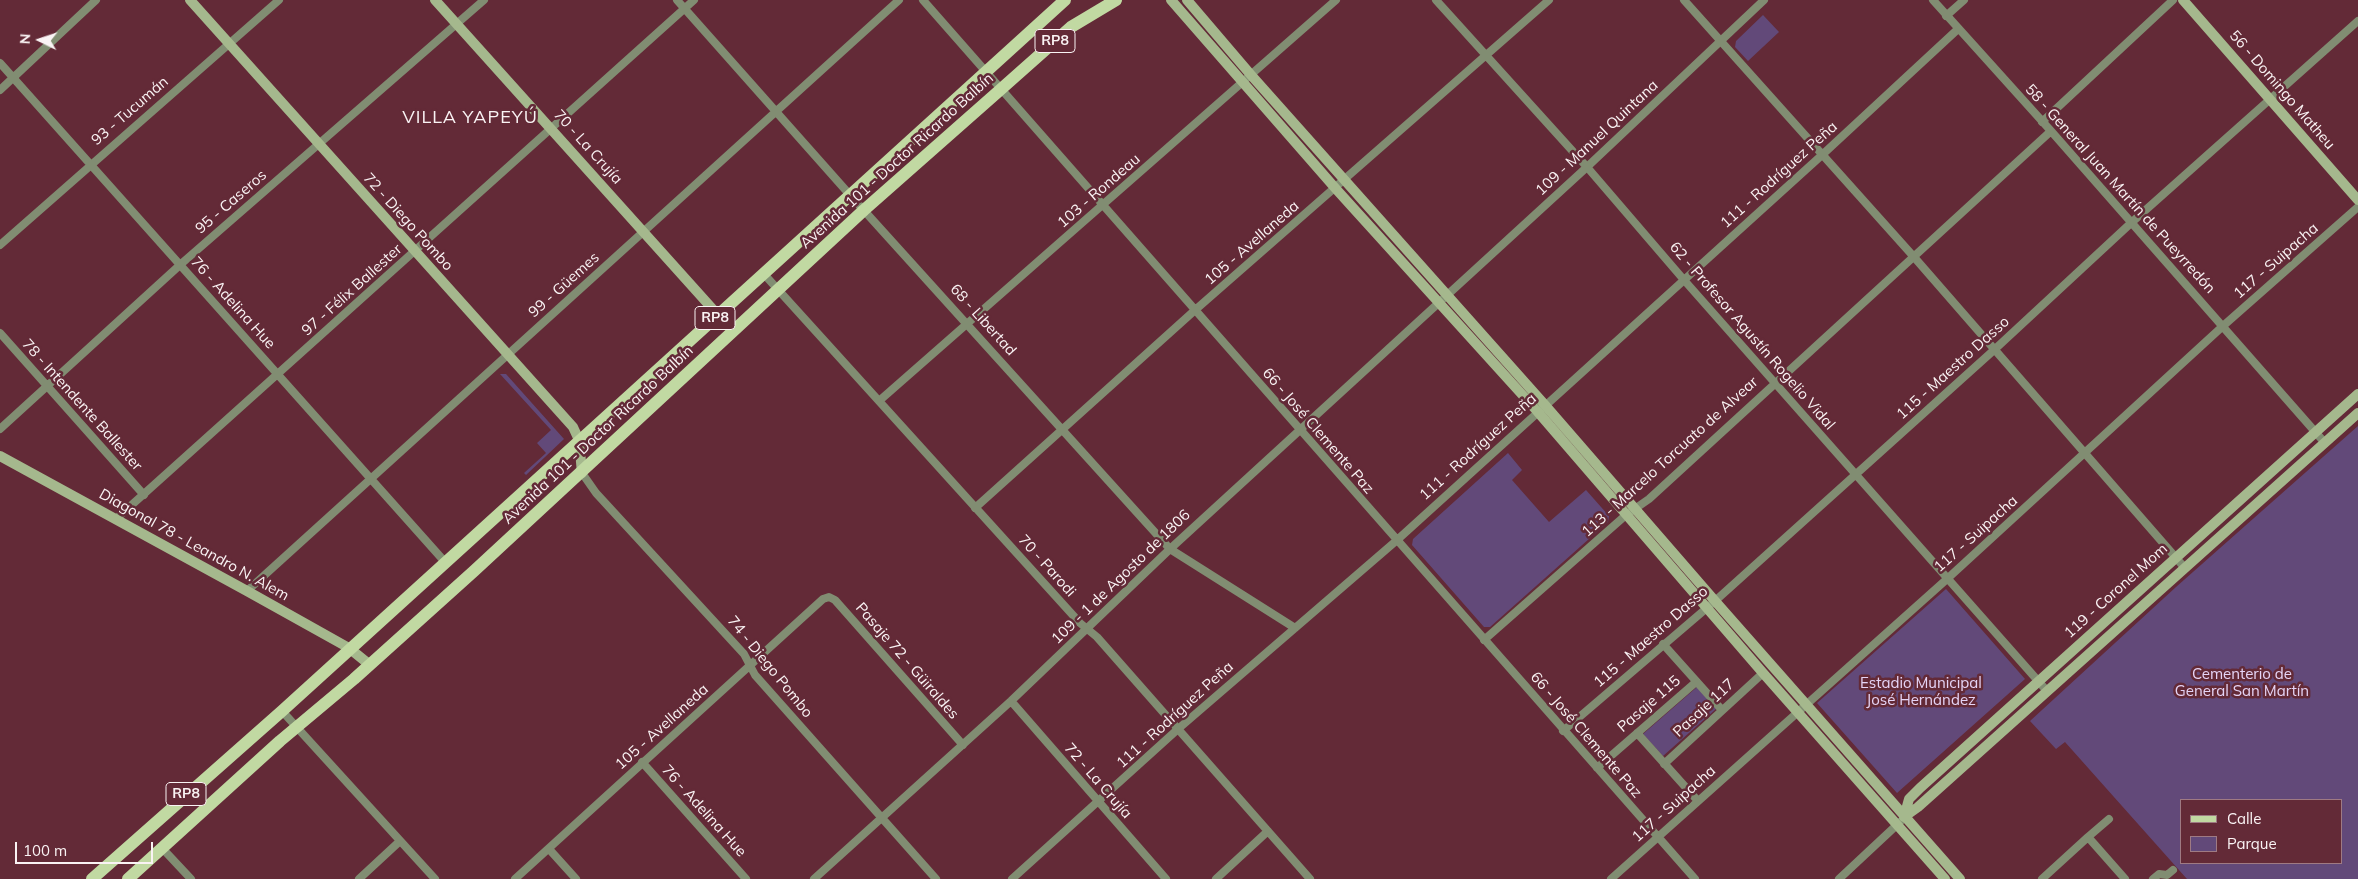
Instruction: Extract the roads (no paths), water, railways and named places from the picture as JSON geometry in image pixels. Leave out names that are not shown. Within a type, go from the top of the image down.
[{"type":"main road","name":"72 - Diego Pombo","points":[[190,0],[573,427],[579,440],[582,473]]},
{"type":"main road","name":"70 - La Crujía","points":[[435,0],[718,315]]},
{"type":"main road","name":"Avenida 101 - Doctor Ricardo Balbín","points":[[92,879],[282,711],[349,648],[1065,0]]},
{"type":"main road","name":"Avenida 101 - Doctor Ricardo Balbín","points":[[128,879],[298,726],[370,665],[582,473],[635,421],[864,210],[1071,27],[1116,0]]},
{"type":"main road","points":[[1171,0],[1345,180],[1447,295],[1541,408],[1626,516],[1796,712],[1945,879]]},
{"type":"main road","points":[[1187,0],[1247,79],[1336,189],[1439,304],[1635,508],[1960,879]]},
{"type":"main road","name":"56 - Domingo Matheu","points":[[2183,0],[2358,200]]},
{"type":"main road","name":"119 - Coronel Mom","points":[[1904,817],[1909,799],[2358,394]]},
{"type":"main road","name":"119 - Coronel Mom","points":[[1904,817],[1918,807],[2358,413]]},
{"type":"main road","name":"Diagonal 78 - Leandro N. Alem","points":[[0,456],[116,518],[349,648],[370,665]]},
{"type":"street","points":[[0,90],[96,0]]},
{"type":"street","name":"93 - Tucumán","points":[[0,245],[90,164],[280,0]]},
{"type":"street","name":"95 - Caseros","points":[[0,429],[180,264],[484,0]]},
{"type":"street","name":"68 - Libertad","points":[[677,0],[850,195],[1170,548],[1295,628]]},
{"type":"street","name":"97 - Félix Ballester","points":[[116,518],[144,496],[694,0]]},
{"type":"street","name":"99 - Güemes","points":[[247,591],[506,354],[644,232],[899,0]]},
{"type":"street","name":"66 - José Clemente Paz","points":[[923,0],[984,72],[1104,205],[1194,311],[1695,879]]},
{"type":"street","name":"103 - Rondeau","points":[[879,401],[1336,0]]},
{"type":"street","name":"62 - Profesor Agustín Rogelio Vidal","points":[[1436,0],[1587,167],[1684,280],[2047,691]]},
{"type":"street","name":"105 - Avellaneda","points":[[976,508],[1194,311],[1336,189],[1548,0]]},
{"type":"street","points":[[1684,0],[1914,257],[2184,567]]},
{"type":"street","name":"109 - Manuel Quintana","points":[[1447,295],[1587,167],[1764,0]]},
{"type":"street","name":"58 - General Juan Martín de Pueyrredón","points":[[1932,0],[2051,131],[2324,443]]},
{"type":"street","points":[[1946,16],[1964,0]]},
{"type":"street","points":[[2042,122],[2173,0]]},
{"type":"street","name":"115 - Maestro Dasso","points":[[1563,731],[1715,601],[1994,350],[2131,223],[2358,21]]},
{"type":"street","name":"111 - Rodríguez Peña","points":[[1012,879],[1178,729],[1396,541],[1822,155],[1958,29]]},
{"type":"street","name":"76 - Adelina Hue","points":[[0,63],[445,562]]},
{"type":"street","name":"113 - Marcelo Torcuato de Alvear","points":[[1484,640],[1635,508],[1648,499],[2051,131]]},
{"type":"street","name":"117 - Suipacha","points":[[1612,879],[1796,712],[1947,579],[2223,326],[2358,207]]},
{"type":"street","name":"70 - Parodi","points":[[764,273],[976,508],[1088,629],[1097,636],[1310,879]]},
{"type":"street","name":"109 - 1 de Agosto de 1806","points":[[814,879],[1011,701],[1088,629],[1170,548],[1447,295]]},
{"type":"street","name":"78 - Intendente Ballester","points":[[0,333],[144,496]]},
{"type":"street","name":"74 - Diego Pombo","points":[[582,473],[596,493],[744,654],[755,675],[936,879]]},
{"type":"street","name":"105 - Avellaneda","points":[[515,879],[642,762],[823,600],[829,597]]},
{"type":"street","name":"Pasaje 72 - Güiraldes","points":[[829,597],[835,600],[963,745]]},
{"type":"street","points":[[1663,644],[1722,710]]},
{"type":"street","name":"Pasaje 117","points":[[1664,764],[1763,674]]},
{"type":"street","name":"Pasaje 115","points":[[1597,768],[1696,682]]},
{"type":"street","name":"72 - La Crujía","points":[[1011,701],[1166,879]]},
{"type":"street","points":[[282,711],[298,726],[435,879]]},
{"type":"street","points":[[1637,733],[1698,801]]},
{"type":"street","name":"76 - Adelina Hue","points":[[642,762],[746,879]]},
{"type":"street","name":"119 - Coronel Mom","points":[[1840,879],[1898,825],[1904,817]]},
{"type":"street","points":[[2042,879],[2109,818]]},
{"type":"street","points":[[1216,879],[1268,832]]},
{"type":"street","points":[[2088,837],[2125,879]]},
{"type":"street","points":[[359,879],[400,841]]},
{"type":"street","points":[[162,848],[191,879]]},
{"type":"street","points":[[549,849],[576,879]]},
{"type":"street","points":[[2153,879],[2159,874],[2167,875],[2172,870]]},
{"type":"district","name":"VILLA YAPEYÚ","points":[[470,118]]},
{"type":"park label","name":"Cementerio de General San Martín","points":[[2242,682]]},
{"type":"park label","name":"Estadio Municipal José Hernández","points":[[1921,692]]}]
